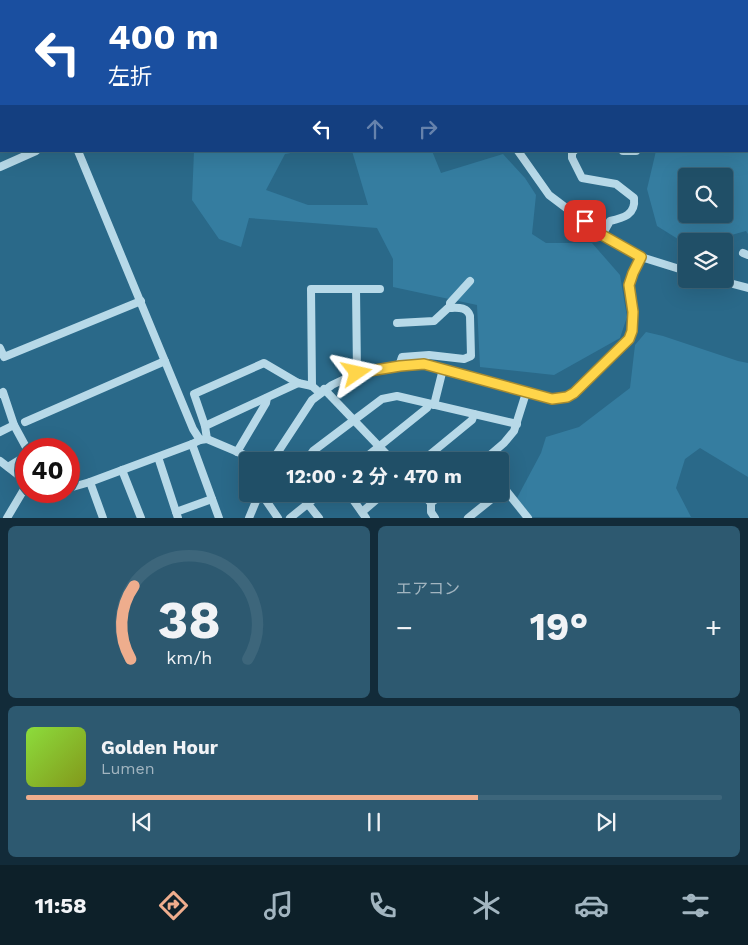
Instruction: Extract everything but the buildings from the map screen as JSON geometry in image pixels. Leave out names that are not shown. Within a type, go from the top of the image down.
[{"type":"street","points":[[0,166],[34,152]]},
{"type":"street","points":[[78,152],[193,429],[203,439],[237,452],[266,403],[267,398]]},
{"type":"street","points":[[519,152],[549,195],[602,235],[641,257],[678,269]]},
{"type":"street","points":[[573,152],[572,158],[582,178],[616,184],[634,198],[634,205],[630,214],[610,221],[602,235]]},
{"type":"street","points":[[278,452],[306,406],[322,391],[342,379],[357,373],[424,364],[552,399],[567,397],[574,393],[624,345],[632,331],[630,280],[641,257]]},
{"type":"street","points":[[450,308],[450,303],[470,281]]},
{"type":"street","points":[[733,284],[748,288]]},
{"type":"street","points":[[312,386],[311,289],[380,289]]},
{"type":"street","points":[[356,289],[357,373]]},
{"type":"street","points":[[0,348],[4,357],[140,301]]},
{"type":"street","points":[[397,323],[434,321],[448,308],[462,308],[469,313],[471,356],[464,359],[429,355],[402,357],[399,366]]},
{"type":"street","points":[[25,422],[165,361]]},
{"type":"street","points":[[203,439],[205,426],[194,394],[264,363],[298,384],[312,386],[322,391],[354,420],[384,452]]},
{"type":"street","points":[[372,452],[432,404],[443,369]]},
{"type":"street","points":[[205,426],[298,384]]},
{"type":"street","points":[[0,394],[3,392],[14,425],[21,438]]},
{"type":"street","points":[[493,452],[510,437],[517,424],[526,393]]},
{"type":"street","points":[[312,452],[382,399],[397,396],[517,424]]},
{"type":"street","points":[[433,452],[472,420],[474,414]]},
{"type":"street","points":[[0,432],[14,425]]},
{"type":"street","points":[[80,485],[203,439]]},
{"type":"street","points":[[192,444],[218,518]]},
{"type":"street","points":[[158,457],[177,515],[212,499]]},
{"type":"street","points":[[0,461],[15,472]]},
{"type":"street","points":[[8,467],[15,463]]},
{"type":"street","points":[[122,470],[141,518]]},
{"type":"street","points":[[90,482],[104,518]]},
{"type":"street","points":[[509,498],[526,517]]},
{"type":"street","points":[[250,518],[255,502]]},
{"type":"street","points":[[267,502],[278,518]]},
{"type":"street","points":[[355,502],[364,514],[375,502]]},
{"type":"street","points":[[468,518],[486,502]]},
{"type":"street","points":[[7,518],[16,503]]},
{"type":"street","points":[[290,518],[309,503],[319,518]]},
{"type":"street","points":[[430,516],[431,503]]},
{"type":"shaded area","points":[[194,152],[296,152],[285,154],[266,190],[308,205],[368,205],[352,152],[432,152],[441,173],[503,154],[525,178],[536,195],[532,234],[546,243],[592,243],[620,275],[627,317],[620,338],[554,375],[480,367],[477,305],[393,287],[393,259],[377,228],[249,218],[241,247],[219,239],[192,200]]},
{"type":"shaded area","points":[[656,152],[748,152],[748,234],[746,231],[733,235],[733,233],[678,233],[678,239],[657,226],[647,189]]},
{"type":"shaded area","points":[[646,332],[748,363],[748,477],[700,448],[685,459],[676,488],[691,517],[532,517],[517,498],[541,453],[546,437],[579,427],[630,388],[635,345]]},
{"type":"route","points":[[357,373],[424,364],[552,399],[558,400],[574,393],[629,339],[633,323],[629,285],[641,257],[602,235],[585,221]]}]
